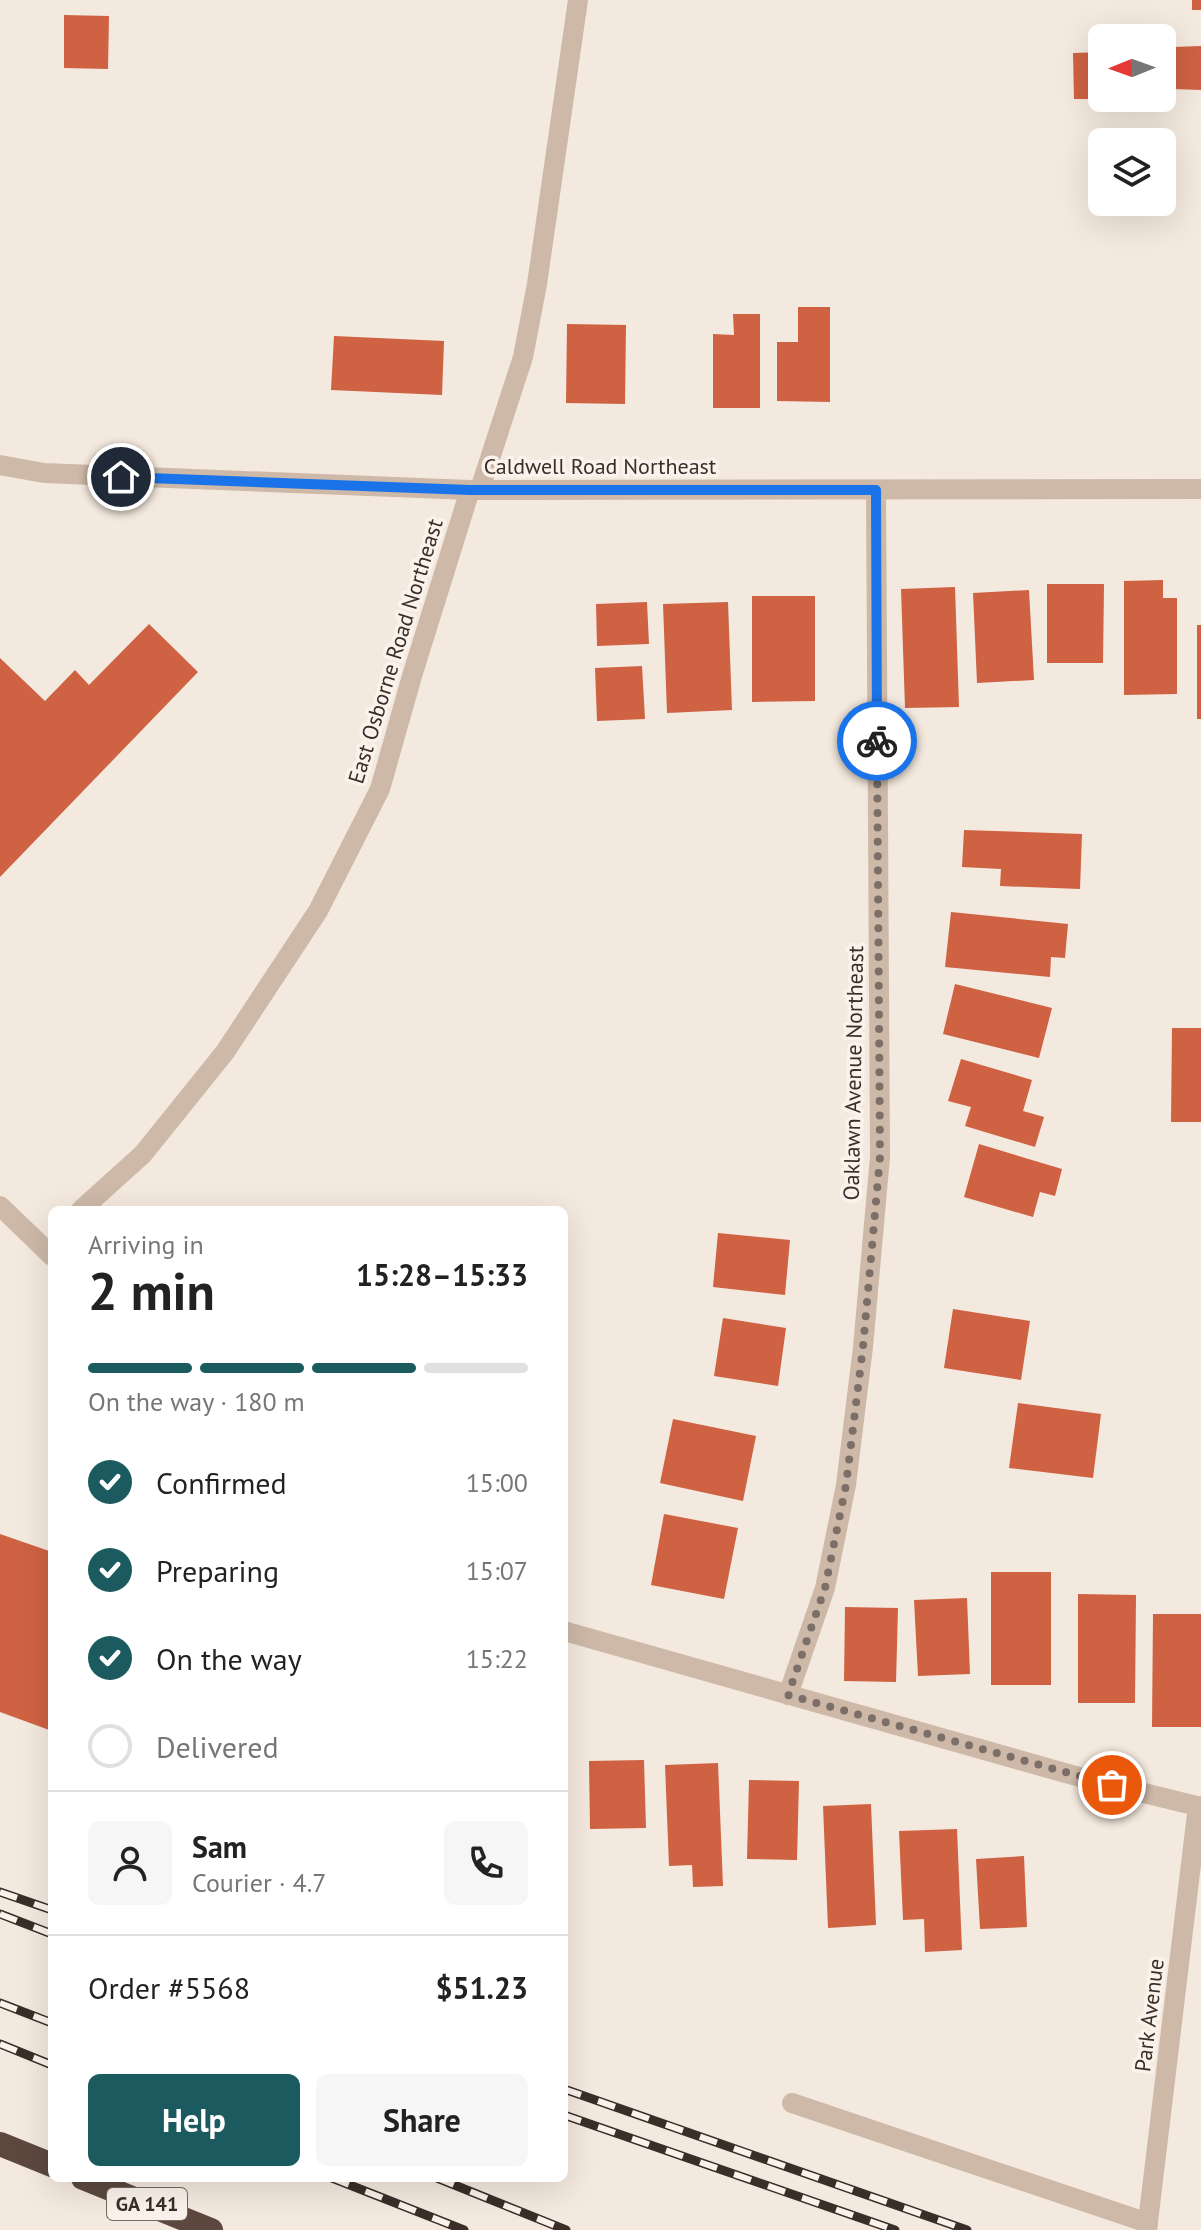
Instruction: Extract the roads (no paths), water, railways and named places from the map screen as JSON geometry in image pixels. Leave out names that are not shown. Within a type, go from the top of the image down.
[{"type":"highway","points":[[0,2144],[48,2163]]},
{"type":"highway","name":"GA 141","points":[[93,2182],[211,2230]]},
{"type":"street","name":"East Osborne Road Northeast","points":[[85,1206],[143,1154],[216,1064],[318,911],[380,789],[412,676],[523,357],[537,284],[578,0]]},
{"type":"street","name":"Caldwell Road Northeast","points":[[0,465],[44,473],[475,490],[1201,489]]},
{"type":"street","name":"Oaklawn Avenue Northeast","points":[[788,1695],[825,1588],[846,1485],[863,1347],[880,1157],[876,490]]},
{"type":"street","points":[[0,1206],[48,1246]]},
{"type":"street","points":[[568,1632],[1083,1778],[1200,1807]]},
{"type":"street","name":"Park Avenue","points":[[1148,2226],[1200,1807]]},
{"type":"street","points":[[792,2103],[1148,2226]]},
{"type":"railway","points":[[0,1892],[48,1909]]},
{"type":"railway","points":[[0,1914],[48,1932]]},
{"type":"railway","points":[[0,2003],[48,2021]]},
{"type":"railway","points":[[0,2044],[48,2063]]},
{"type":"railway","points":[[568,2090],[967,2230]]},
{"type":"railway","points":[[568,2116],[895,2230]]},
{"type":"railway","points":[[342,2182],[464,2230]]},
{"type":"railway","points":[[447,2182],[566,2230]]}]
